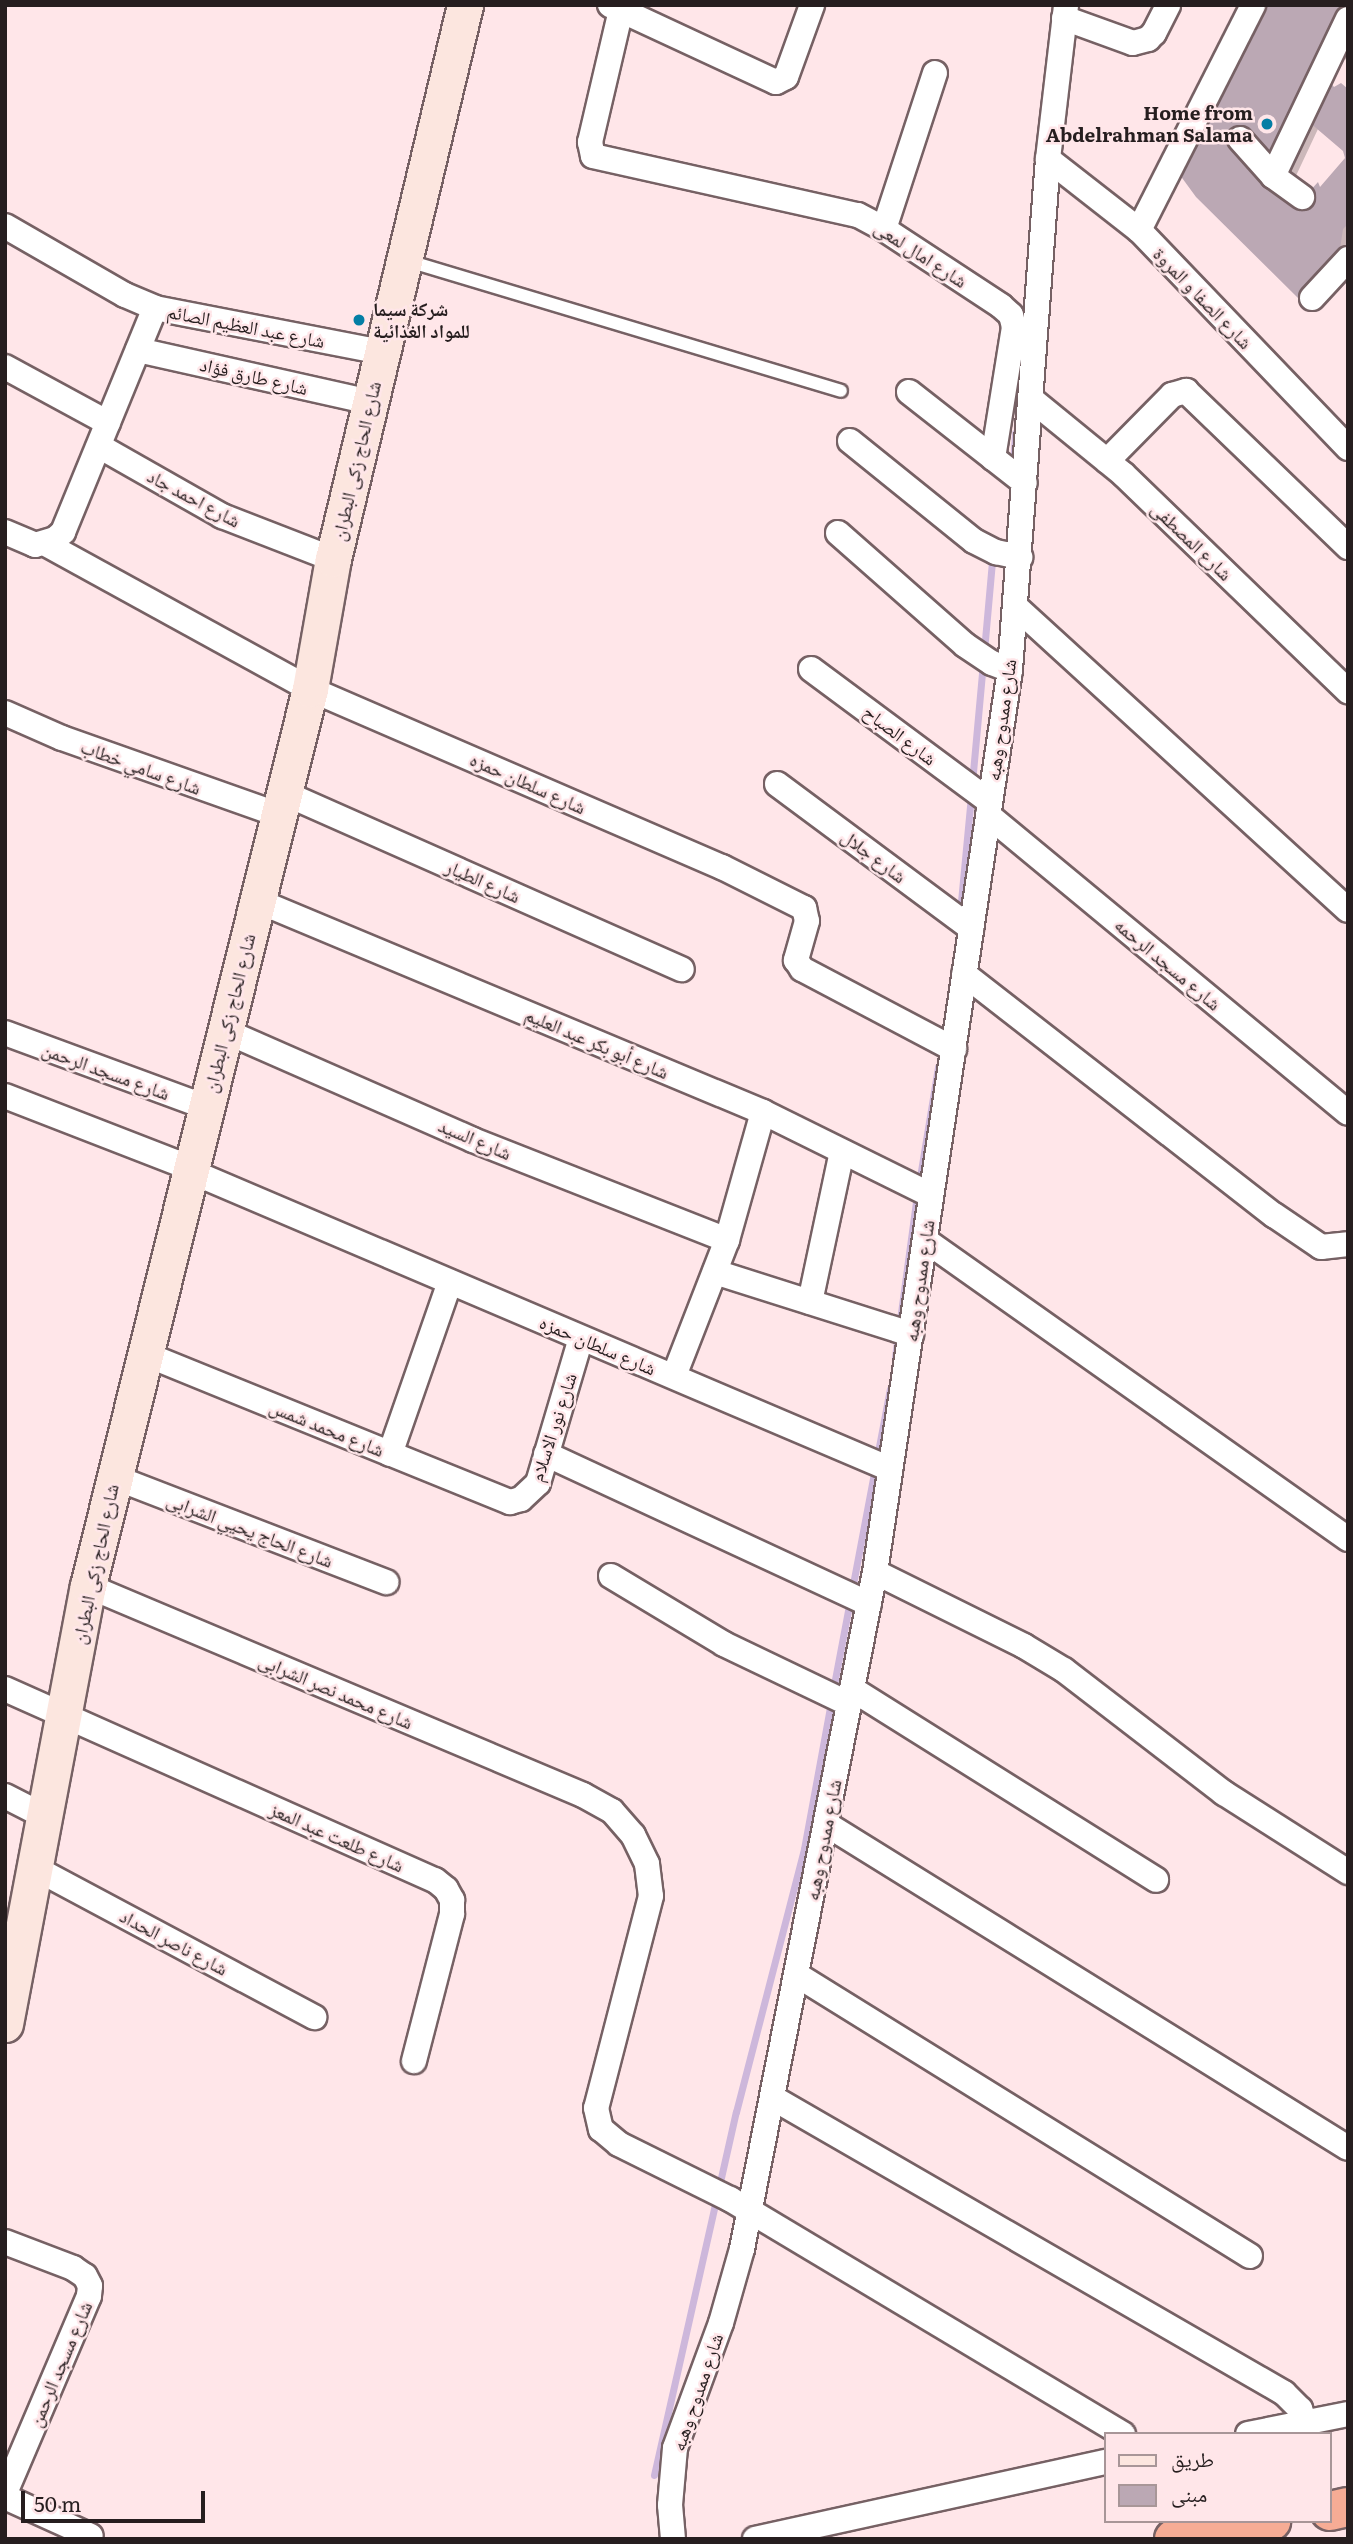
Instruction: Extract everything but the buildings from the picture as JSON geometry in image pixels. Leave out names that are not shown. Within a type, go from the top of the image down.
[{"type":"highway","points":[[1174,2539],[1260,2523]]},
{"type":"street","name":"شارع الحاج زكى البطران","points":[[5,2024],[89,1586],[310,688],[333,559],[465,5]]},
{"type":"street","points":[[615,8],[776,82],[786,77],[812,5]]},
{"type":"street","points":[[1065,11],[1133,43],[1154,33],[1168,5]]},
{"type":"street","points":[[1139,230],[1253,5]]},
{"type":"street","name":"شارع امال لمعى","points":[[615,8],[590,142],[593,156],[858,215],[884,229],[1011,315],[1014,334],[993,458]]},
{"type":"street","name":"شارع ممدوح وهبه","points":[[673,2539],[670,2505],[676,2448],[721,2323],[740,2205],[773,2098],[826,1824],[840,1696],[856,1598],[875,1572],[879,1465],[901,1331],[925,1240],[922,1191],[954,1049],[1001,666],[1015,606],[1048,159],[1065,11]]},
{"type":"street","points":[[1273,176],[1348,19]]},
{"type":"street","points":[[884,229],[935,73]]},
{"type":"street","points":[[1240,139],[1273,176],[1302,197]]},
{"type":"street","name":"شارع الصفا و المروة","points":[[1048,159],[1139,230],[1348,448]]},
{"type":"street","name":"شارع عبد العظيم الصائم","points":[[5,226],[125,295],[155,309],[382,352]]},
{"type":"street","points":[[1312,298],[1348,259]]},
{"type":"street","points":[[25,540],[63,532],[155,309]]},
{"type":"street","name":"شارع طارق فؤاد","points":[[138,350],[370,402]]},
{"type":"street","name":"شارع احمد جاد","points":[[5,366],[222,516],[333,559]]},
{"type":"street","points":[[1108,461],[1172,395],[1186,391],[1348,547]]},
{"type":"street","points":[[909,392],[1025,483]]},
{"type":"street","name":"شارع المصطفى","points":[[1031,399],[1108,461],[1348,691]]},
{"type":"street","points":[[850,441],[974,541],[996,552],[1020,557]]},
{"type":"street","points":[[838,533],[965,645],[1001,666]]},
{"type":"street","name":"شارع سلطان حمزه","points":[[25,540],[310,688],[722,867],[797,904],[807,914],[796,954],[802,969],[954,1049]]},
{"type":"street","points":[[1015,606],[1348,910]]},
{"type":"street","name":"شارع الصباح","points":[[811,669],[953,775],[986,803]]},
{"type":"street","name":"شارع سامي خطاب","points":[[5,713],[62,738],[281,804]]},
{"type":"street","name":"شارع جلال","points":[[777,784],[968,926]]},
{"type":"street","name":"شارع مسجد الرحمه","points":[[986,803],[1348,1113]]},
{"type":"street","name":"شارع الطيار","points":[[281,804],[682,969]]},
{"type":"street","name":"شارع أبو بكر عبد العليم","points":[[257,901],[764,1112],[922,1191]]},
{"type":"street","points":[[964,974],[1274,1215],[1321,1247],[1348,1244]]},
{"type":"street","name":"شارع السيد","points":[[225,1031],[473,1140],[727,1240]]},
{"type":"street","name":"شارع مسجد الرحمن","points":[[6,1036],[206,1107]]},
{"type":"street","name":"شارع سلطان حمزه","points":[[5,1096],[191,1169],[879,1465]]},
{"type":"street","points":[[674,1376],[727,1240],[764,1112]]},
{"type":"street","points":[[810,1302],[842,1152]]},
{"type":"street","points":[[925,1240],[1348,1539]]},
{"type":"street","points":[[715,1272],[901,1331]]},
{"type":"street","points":[[390,1454],[450,1282]]},
{"type":"street","name":"شارع نور الاسلام","points":[[510,1502],[531,1493],[538,1483],[581,1338]]},
{"type":"street","name":"شارع محمد شمس","points":[[145,1354],[510,1502]]},
{"type":"street","points":[[546,1454],[856,1598]]},
{"type":"street","name":"شارع الحاج يحيي الشرابى","points":[[114,1477],[386,1582]]},
{"type":"street","points":[[875,1572],[1024,1646],[1065,1670],[1224,1793],[1348,1872]]},
{"type":"street","points":[[611,1576],[724,1644],[840,1696],[1156,1880]]},
{"type":"street","name":"شارع محمد نصر الشرابى","points":[[89,1586],[583,1795],[612,1811],[634,1835],[647,1864],[651,1896],[596,2108],[596,2119],[601,2129],[619,2144],[740,2205]]},
{"type":"street","points":[[5,1689],[65,1717]]},
{"type":"street","name":"شارع طلعت عبد المعز","points":[[65,1717],[422,1875],[446,1889],[452,1900],[452,1914],[414,2061]]},
{"type":"street","points":[[5,1796],[44,1816]]},
{"type":"street","points":[[826,1824],[1348,2148]]},
{"type":"street","name":"شارع ناصر الحداد","points":[[33,1867],[314,2017]]},
{"type":"street","points":[[797,1975],[1250,2256]]},
{"type":"street","points":[[773,2098],[1284,2393],[1300,2410],[1305,2423]]},
{"type":"street","points":[[740,2205],[1120,2432]]},
{"type":"street","name":"شارع مسجد الرحمن","points":[[5,2242],[73,2268],[85,2276],[90,2286],[89,2296],[5,2495]]},
{"type":"street","points":[[1258,2432],[1348,2414]]},
{"type":"street","points":[[755,2539],[1104,2462]]},
{"type":"street","points":[[5,2495],[90,2536]]},
{"type":"lane","points":[[404,260],[841,391]]},
{"type":"waterway","points":[[1013,464],[1015,433]]},
{"type":"waterway","points":[[984,651],[992,562]]},
{"type":"waterway","points":[[972,783],[983,662]]},
{"type":"waterway","points":[[960,912],[971,795]]},
{"type":"waterway","points":[[919,1183],[938,1067]]},
{"type":"waterway","points":[[895,1357],[917,1195]]},
{"type":"waterway","points":[[833,1690],[890,1389]]},
{"type":"waterway","points":[[654,2475],[736,2112],[804,1849],[831,1702]]},
{"type":"place","name":"Home from Abdelrahman Salama","points":[[1267,124]]},
{"type":"place","name":"شركة سيما للمواد الغذائية","points":[[359,320]]}]
